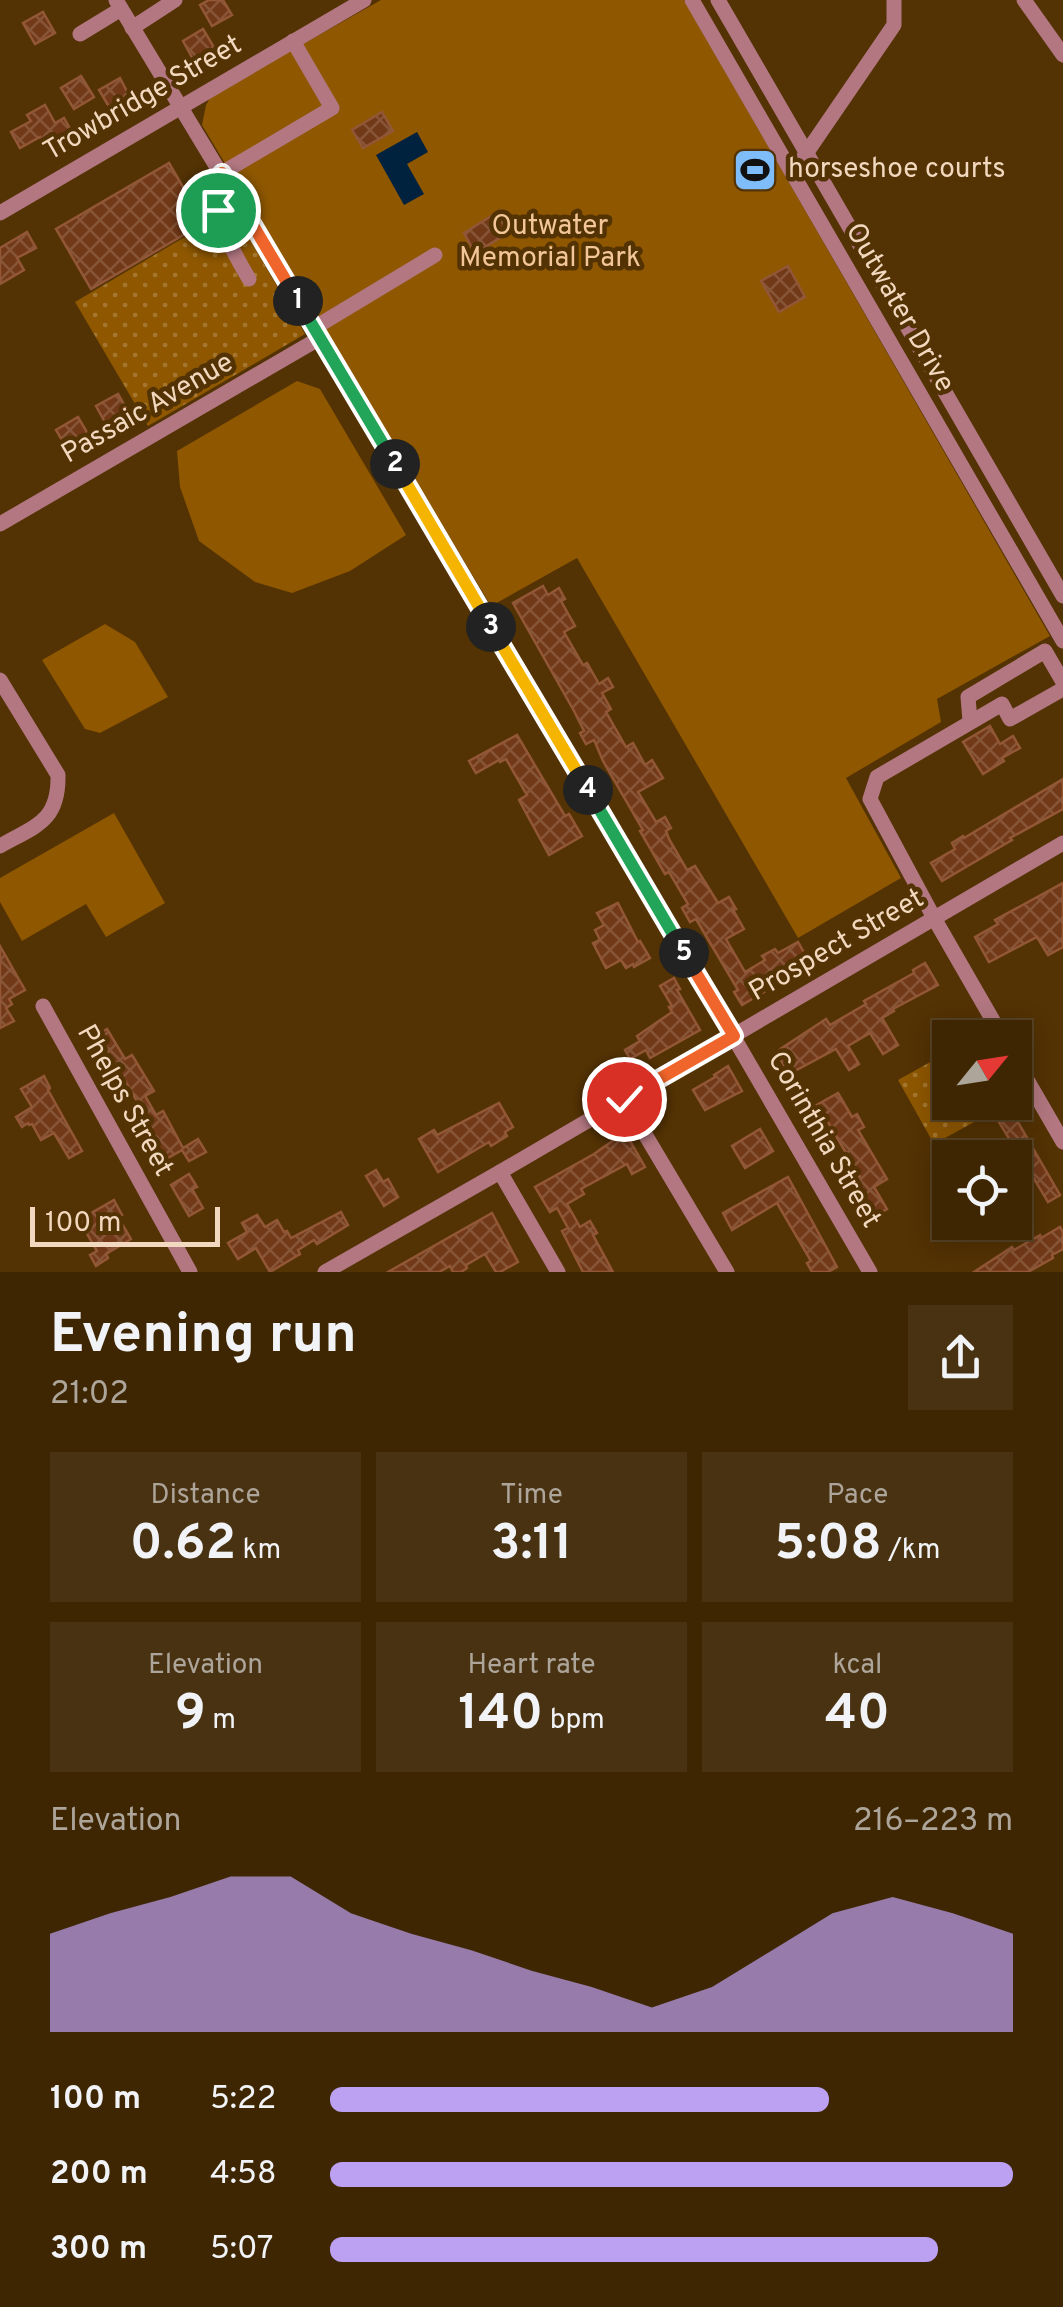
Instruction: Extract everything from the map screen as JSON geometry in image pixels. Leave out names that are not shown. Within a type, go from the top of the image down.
[{"type":"street","points":[[132,28],[175,0]]},
{"type":"street","name":"Trowbridge Street","points":[[0,212],[364,0]]},
{"type":"street","name":"Outwater Drive","points":[[692,0],[1063,641]]},
{"type":"street","name":"Outwater Drive","points":[[718,0],[1063,596]]},
{"type":"street","points":[[791,171],[807,154],[894,25],[894,0]]},
{"type":"street","points":[[1024,0],[1063,54]]},
{"type":"street","points":[[80,34],[118,5]]},
{"type":"street","name":"Corinthia Street","points":[[118,5],[317,333],[870,1272]]},
{"type":"street","points":[[249,279],[232,249],[214,182],[222,173],[332,108],[293,41]]},
{"type":"street","name":"Passaic Avenue","points":[[0,524],[317,333],[435,254]]},
{"type":"street","points":[[970,722],[968,697],[1045,651],[1063,686],[1010,719],[1002,704],[970,722],[877,778],[870,799],[993,1020]]},
{"type":"street","points":[[0,680],[58,775],[58,790],[48,819],[0,846]]},
{"type":"street","name":"Prospect Street","points":[[336,1269],[1063,843]]},
{"type":"street","name":"Phelps Street","points":[[43,1006],[190,1272]]},
{"type":"street","points":[[1032,1088],[1063,1142]]},
{"type":"street","points":[[624,1099],[726,1272]]},
{"type":"street","points":[[500,1172],[558,1272]]},
{"type":"green space","name":"Outwater Memorial Park","points":[[381,0],[684,0],[1050,636],[937,699],[941,722],[846,778],[901,878],[798,938],[577,558],[491,606],[202,125],[211,96]]},
{"type":"green space","points":[[232,209],[305,334],[148,426],[75,302]]},
{"type":"green space","points":[[297,381],[320,389],[406,535],[350,571],[292,593],[255,582],[199,541],[180,487],[177,451]]},
{"type":"green space","points":[[105,624],[135,642],[168,697],[100,733],[85,729],[42,660]]},
{"type":"green space","points":[[114,813],[165,903],[106,937],[86,904],[22,941],[0,902],[0,878]]},
{"type":"green space","points":[[932,1061],[932,1120],[978,1120],[941,1140],[932,1140],[898,1080]]},
{"type":"water","points":[[417,132],[428,152],[407,164],[424,194],[404,205],[376,155]]},
{"type":"building","points":[[223,0],[232,15],[212,26],[200,5]]},
{"type":"building","points":[[43,12],[55,33],[35,44],[23,23]]},
{"type":"building","points":[[203,29],[215,49],[194,61],[183,41]]},
{"type":"building","points":[[81,76],[94,97],[74,109],[61,88]]},
{"type":"building","points":[[120,78],[131,99],[111,110],[99,90]]},
{"type":"building","points":[[45,105],[55,123],[64,118],[72,132],[46,147],[40,137],[20,148],[11,132],[31,121],[27,115]]},
{"type":"building","points":[[382,112],[393,131],[363,148],[352,130]]},
{"type":"building","points":[[169,163],[204,223],[91,289],[56,229]]},
{"type":"building","points":[[501,210],[513,230],[475,253],[464,233]]},
{"type":"building","points":[[27,232],[36,248],[17,258],[24,270],[0,284],[0,248]]},
{"type":"building","points":[[788,266],[805,297],[779,312],[761,281]]},
{"type":"building","points":[[118,394],[128,411],[106,424],[96,406]]},
{"type":"building","points":[[78,417],[88,434],[66,447],[56,430]]},
{"type":"building","points":[[543,586],[548,595],[559,588],[565,599],[561,601],[575,626],[564,632],[583,665],[587,663],[599,684],[608,678],[613,687],[602,693],[611,709],[606,712],[626,747],[633,743],[645,765],[652,760],[663,778],[638,792],[656,822],[665,817],[671,828],[666,831],[669,839],[687,870],[695,866],[718,903],[729,897],[736,909],[733,910],[744,929],[726,939],[745,972],[765,960],[762,956],[775,949],[778,953],[798,942],[810,963],[762,989],[764,992],[742,1005],[734,992],[738,990],[696,919],[690,922],[682,908],[688,904],[640,831],[643,830],[594,740],[586,744],[574,711],[513,603]]},
{"type":"building","points":[[990,726],[1000,744],[1013,736],[1020,748],[983,774],[963,742]]},
{"type":"building","points":[[517,735],[565,816],[569,814],[582,836],[549,855],[519,800],[527,795],[506,759],[476,773],[469,761]]},
{"type":"building","points":[[1063,779],[1063,809],[942,881],[931,863],[955,849],[952,843]]},
{"type":"building","points":[[1063,883],[1063,947],[1048,955],[1037,937],[989,962],[975,937],[998,924],[995,920]]},
{"type":"building","points":[[618,903],[650,958],[634,967],[633,964],[626,968],[621,960],[606,968],[593,943],[600,940],[595,930],[604,925],[597,913]]},
{"type":"building","points":[[0,946],[25,990],[9,999],[12,1004],[6,1008],[14,1021],[0,1028]]},
{"type":"building","points":[[925,963],[938,985],[882,1018],[898,1045],[883,1054],[870,1033],[848,1046],[859,1064],[849,1070],[836,1049],[789,1074],[776,1052],[826,1019],[830,1025],[866,1004],[864,1001]]},
{"type":"building","points":[[674,978],[700,1030],[650,1058],[646,1050],[630,1059],[625,1050],[640,1041],[637,1036],[672,1012],[660,986]]},
{"type":"building","points":[[107,1029],[125,1059],[132,1055],[154,1091],[145,1096],[156,1115],[163,1111],[183,1148],[198,1139],[206,1152],[189,1161],[182,1150],[158,1164],[124,1113],[139,1105],[92,1038]]},
{"type":"building","points":[[728,1066],[742,1091],[705,1110],[693,1090]]},
{"type":"building","points":[[44,1076],[82,1151],[69,1158],[54,1133],[41,1140],[32,1124],[22,1127],[16,1117],[32,1107],[21,1089]]},
{"type":"building","points":[[838,1093],[852,1117],[857,1114],[864,1127],[858,1130],[887,1179],[874,1187],[887,1209],[872,1218],[855,1179],[860,1177],[815,1106]]},
{"type":"building","points":[[499,1103],[513,1127],[505,1132],[507,1136],[491,1146],[489,1142],[438,1172],[419,1139],[434,1130],[437,1135]]},
{"type":"building","points":[[998,1120],[1017,1120],[1028,1140],[1010,1140]]},
{"type":"building","points":[[760,1129],[773,1151],[745,1168],[732,1146]]},
{"type":"building","points":[[625,1132],[645,1167],[632,1174],[627,1164],[581,1189],[584,1194],[567,1204],[580,1227],[590,1221],[597,1233],[593,1235],[613,1272],[583,1272],[562,1231],[568,1228],[557,1208],[550,1212],[535,1187]]},
{"type":"building","points":[[1032,1146],[1060,1195],[1048,1202],[1032,1175]]},
{"type":"building","points":[[376,1170],[383,1182],[388,1179],[398,1197],[384,1206],[366,1176]]},
{"type":"building","points":[[189,1174],[203,1208],[189,1216],[171,1185]]},
{"type":"building","points":[[788,1177],[837,1267],[828,1272],[812,1272],[807,1263],[811,1261],[777,1203],[732,1230],[723,1213]]},
{"type":"building","points":[[114,1200],[122,1215],[118,1217],[131,1239],[106,1254],[108,1258],[96,1266],[90,1255],[97,1251],[79,1220]]},
{"type":"building","points":[[341,1212],[348,1225],[317,1244],[314,1240],[298,1250],[300,1254],[270,1272],[256,1248],[238,1259],[228,1243],[247,1232],[242,1223],[257,1215],[265,1227],[277,1220],[291,1238]]},
{"type":"building","points":[[492,1213],[518,1262],[496,1272],[485,1254],[461,1272],[453,1272],[450,1266],[439,1272],[388,1272]]},
{"type":"building","points":[[1060,1227],[1063,1249],[1028,1272],[974,1272],[1012,1247],[1014,1250],[1040,1235],[1041,1238]]},
{"type":"place","name":"horseshoe courts","points":[[755,170]]},
{"type":"route","points":[[218,210],[214,182],[222,173],[734,1036],[624,1099]]}]
